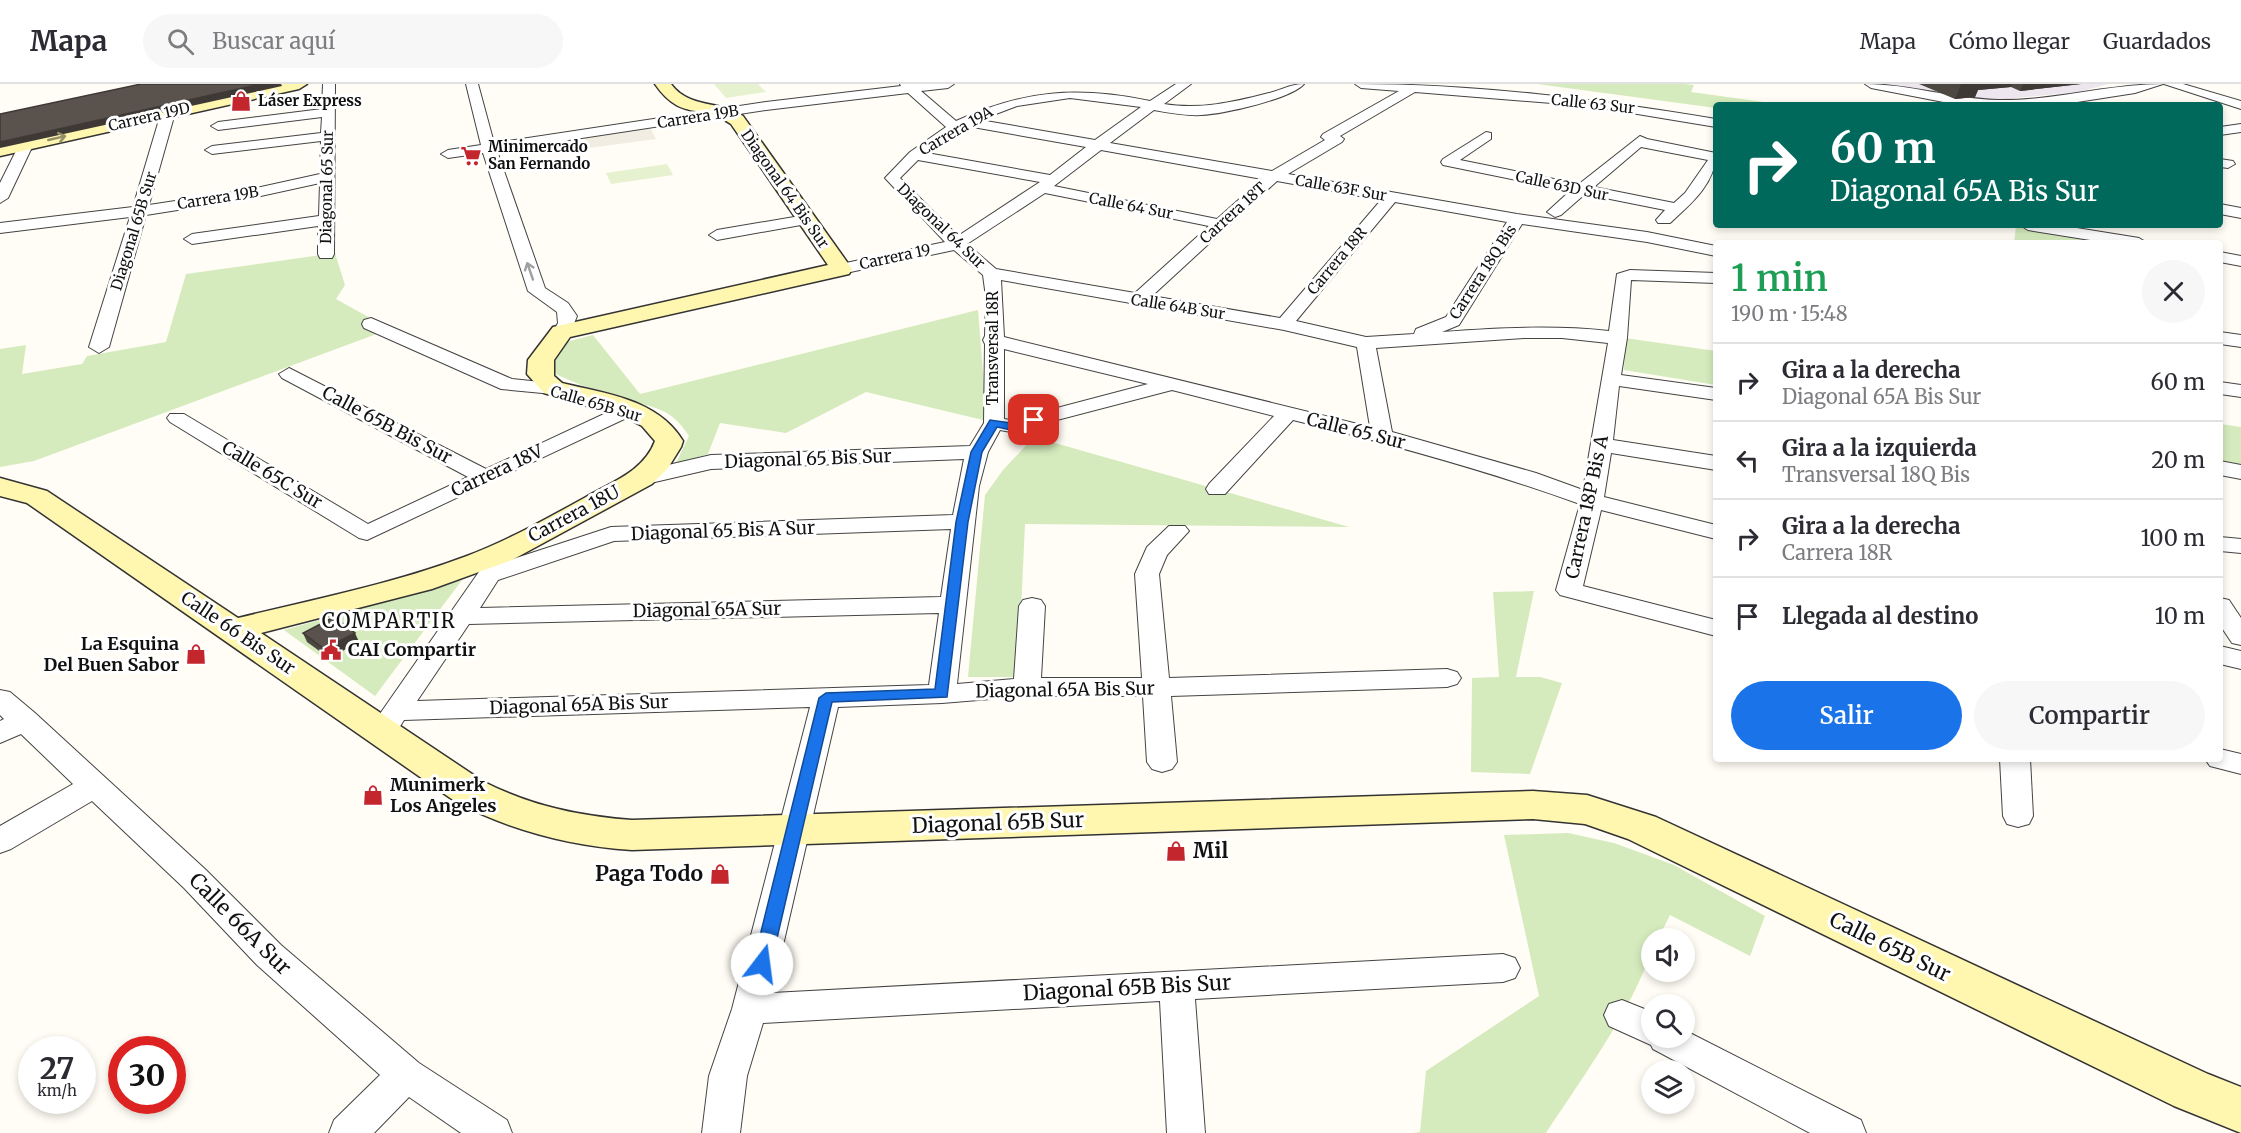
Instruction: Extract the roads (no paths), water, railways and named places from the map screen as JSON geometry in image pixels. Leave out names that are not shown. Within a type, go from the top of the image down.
[{"type":"street","name":"Carrera 19D","points":[[0,151],[298,84]]},
{"type":"street","name":"Diagonal 65 Sur","points":[[326,254],[329,84]]},
{"type":"street","points":[[472,84],[489,149],[537,291],[559,304],[567,314],[568,319],[562,332],[541,359],[538,369],[542,381],[553,388]]},
{"type":"street","points":[[663,84],[679,103],[723,112]]},
{"type":"street","name":"Carrera 19B","points":[[448,154],[908,86],[948,84]]},
{"type":"street","name":"Carrera 19","points":[[562,332],[957,244],[1047,184],[1098,144],[1185,84]]},
{"type":"street","name":"Calle 63 Sur","points":[[1360,84],[1411,89],[1439,88],[1589,102],[1713,123]]},
{"type":"street","points":[[1871,84],[1967,102]]},
{"type":"street","points":[[1990,102],[2081,97],[2157,84]]},
{"type":"street","points":[[2170,84],[2241,105]]},
{"type":"street","points":[[908,86],[946,122],[963,124]]},
{"type":"street","points":[[1258,87],[1294,87]]},
{"type":"street","points":[[1152,105],[1199,111],[1294,87]]},
{"type":"street","name":"Carrera 18T","points":[[1137,300],[1274,176],[1332,137],[1411,89]]},
{"type":"street","name":"Carrera 19A","points":[[892,178],[915,155],[963,124],[995,108],[1028,99],[1099,95],[1152,105]]},
{"type":"street","points":[[218,126],[329,112]]},
{"type":"street","name":"Diagonal 64 Bis Sur","points":[[723,112],[737,120],[841,269]]},
{"type":"street","name":"Diagonal 65B Sur","points":[[99,347],[168,113]]},
{"type":"street","name":"Calle 63F Sur","points":[[963,124],[1098,144],[1517,219],[1647,237],[1713,250]]},
{"type":"street","points":[[2223,131],[2241,128]]},
{"type":"street","points":[[212,150],[328,136]]},
{"type":"street","name":"Calle 63D Sur","points":[[1486,136],[1448,162],[1676,208]]},
{"type":"street","points":[[1555,212],[1639,141],[1713,157]]},
{"type":"street","points":[[0,198],[26,145]]},
{"type":"street","name":"Calle 64 Sur","points":[[915,155],[1220,224]]},
{"type":"street","points":[[1647,237],[1698,186],[1713,163]]},
{"type":"street","name":"Carrera 19B","points":[[0,228],[278,189],[327,177]]},
{"type":"street","name":"Diagonal 64 Sur","points":[[892,178],[957,244],[991,273]]},
{"type":"street","points":[[1698,186],[1713,188]]},
{"type":"street","name":"Carrera 18R","points":[[1284,324],[1391,197]]},
{"type":"street","points":[[2223,210],[2241,213]]},
{"type":"street","name":"Carrera 18Q Bis","points":[[1366,343],[1423,333],[1453,321],[1517,219]]},
{"type":"street","points":[[192,239],[327,220]]},
{"type":"street","points":[[717,235],[806,220]]},
{"type":"street","points":[[2046,228],[2120,240]]},
{"type":"street","points":[[2223,258],[2241,261]]},
{"type":"street","name":"Calle 64B Sur","points":[[991,273],[1284,324],[1366,343]]},
{"type":"street","name":"Transversal 18R","points":[[991,273],[995,297],[992,340],[994,423]]},
{"type":"street","name":"Carrera 18P Bis A","points":[[1713,278],[1627,277],[1592,501],[1569,590],[1713,627]]},
{"type":"street","name":"Calle 65B Sur","points":[[371,324],[508,385],[553,388],[627,410],[660,426],[669,441],[661,460],[642,478]]},
{"type":"street","points":[[1382,436],[1366,343],[1524,332],[1562,332],[1618,338]]},
{"type":"street","points":[[2223,338],[2241,341]]},
{"type":"street","name":"Calle 65 Sur","points":[[992,340],[1382,436],[1528,478],[1592,501],[1713,531]]},
{"type":"street","name":"Calle 65B Bis Sur","points":[[289,374],[485,477]]},
{"type":"street","points":[[942,694],[962,522],[977,452],[994,423],[1011,426],[1172,384]]},
{"type":"street","points":[[1609,384],[1713,394]]},
{"type":"street","points":[[2223,388],[2241,391]]},
{"type":"street","name":"Carrera 18V","points":[[368,533],[627,410]]},
{"type":"street","points":[[1217,489],[1287,414]]},
{"type":"street","name":"Calle 65C Sur","points":[[177,418],[368,533]]},
{"type":"street","points":[[1602,445],[1713,463]]},
{"type":"street","name":"Diagonal 65 Bis Sur","points":[[642,478],[711,462],[977,452]]},
{"type":"street","points":[[2223,469],[2241,472]]},
{"type":"street","name":"Carrera 18U","points":[[499,562],[642,478]]},
{"type":"street","name":"Calle 66 Bis Sur","points":[[0,487],[37,497],[233,630],[389,721],[470,792]]},
{"type":"street","name":"Diagonal 65 Bis A Sur","points":[[499,562],[611,534],[962,522]]},
{"type":"street","points":[[1162,762],[1147,574],[1156,552],[1177,531]]},
{"type":"street","points":[[2223,544],[2241,546]]},
{"type":"street","points":[[389,721],[499,562]]},
{"type":"street","points":[[233,630],[499,562]]},
{"type":"street","name":"Diagonal 65A Sur","points":[[462,616],[952,605]]},
{"type":"street","points":[[1027,687],[1032,606]]},
{"type":"street","points":[[2223,610],[2241,637]]},
{"type":"street","points":[[2223,656],[2241,660]]},
{"type":"street","name":"Diagonal 65A Bis Sur","points":[[389,721],[942,694],[1027,687],[1156,687],[1447,678]]},
{"type":"street","points":[[721,1133],[728,1076],[750,1009],[796,830],[826,698]]},
{"type":"street","name":"Calle 66A Sur","points":[[0,699],[12,727],[94,786],[195,879],[268,955],[405,1075],[493,1133]]},
{"type":"street","points":[[2223,760],[2241,764]]},
{"type":"street","points":[[2016,762],[2018,816]]},
{"type":"street","points":[[0,841],[94,786]]},
{"type":"street","name":"Diagonal 65B Sur","points":[[470,792],[525,818],[594,833],[632,835],[1533,805]]},
{"type":"street","name":"Calle 65B Sur","points":[[1533,805],[1587,810],[1642,828],[2191,1090],[2241,1110]]},
{"type":"street","name":"Diagonal 65B Bis Sur","points":[[750,1009],[1503,968]]},
{"type":"street","points":[[1177,985],[1186,1133]]},
{"type":"street","points":[[1685,1048],[1847,1133]]},
{"type":"street","points":[[348,1133],[405,1075]]},
{"type":"place","name":"Láser Express","points":[[241,101]]},
{"type":"place","name":"Minimercado San Fernando","points":[[471,156]]},
{"type":"place","name":"CAI Compartir","points":[[331,650]]},
{"type":"place","name":"La Esquina Del Buen Sabor","points":[[196,654]]},
{"type":"place","name":"Munimerk Los Angeles","points":[[373,795]]},
{"type":"place","name":"Mil","points":[[1176,851]]},
{"type":"place","name":"Paga Todo","points":[[720,874]]},
{"type":"district","name":"COMPARTIR","points":[[389,621]]}]
